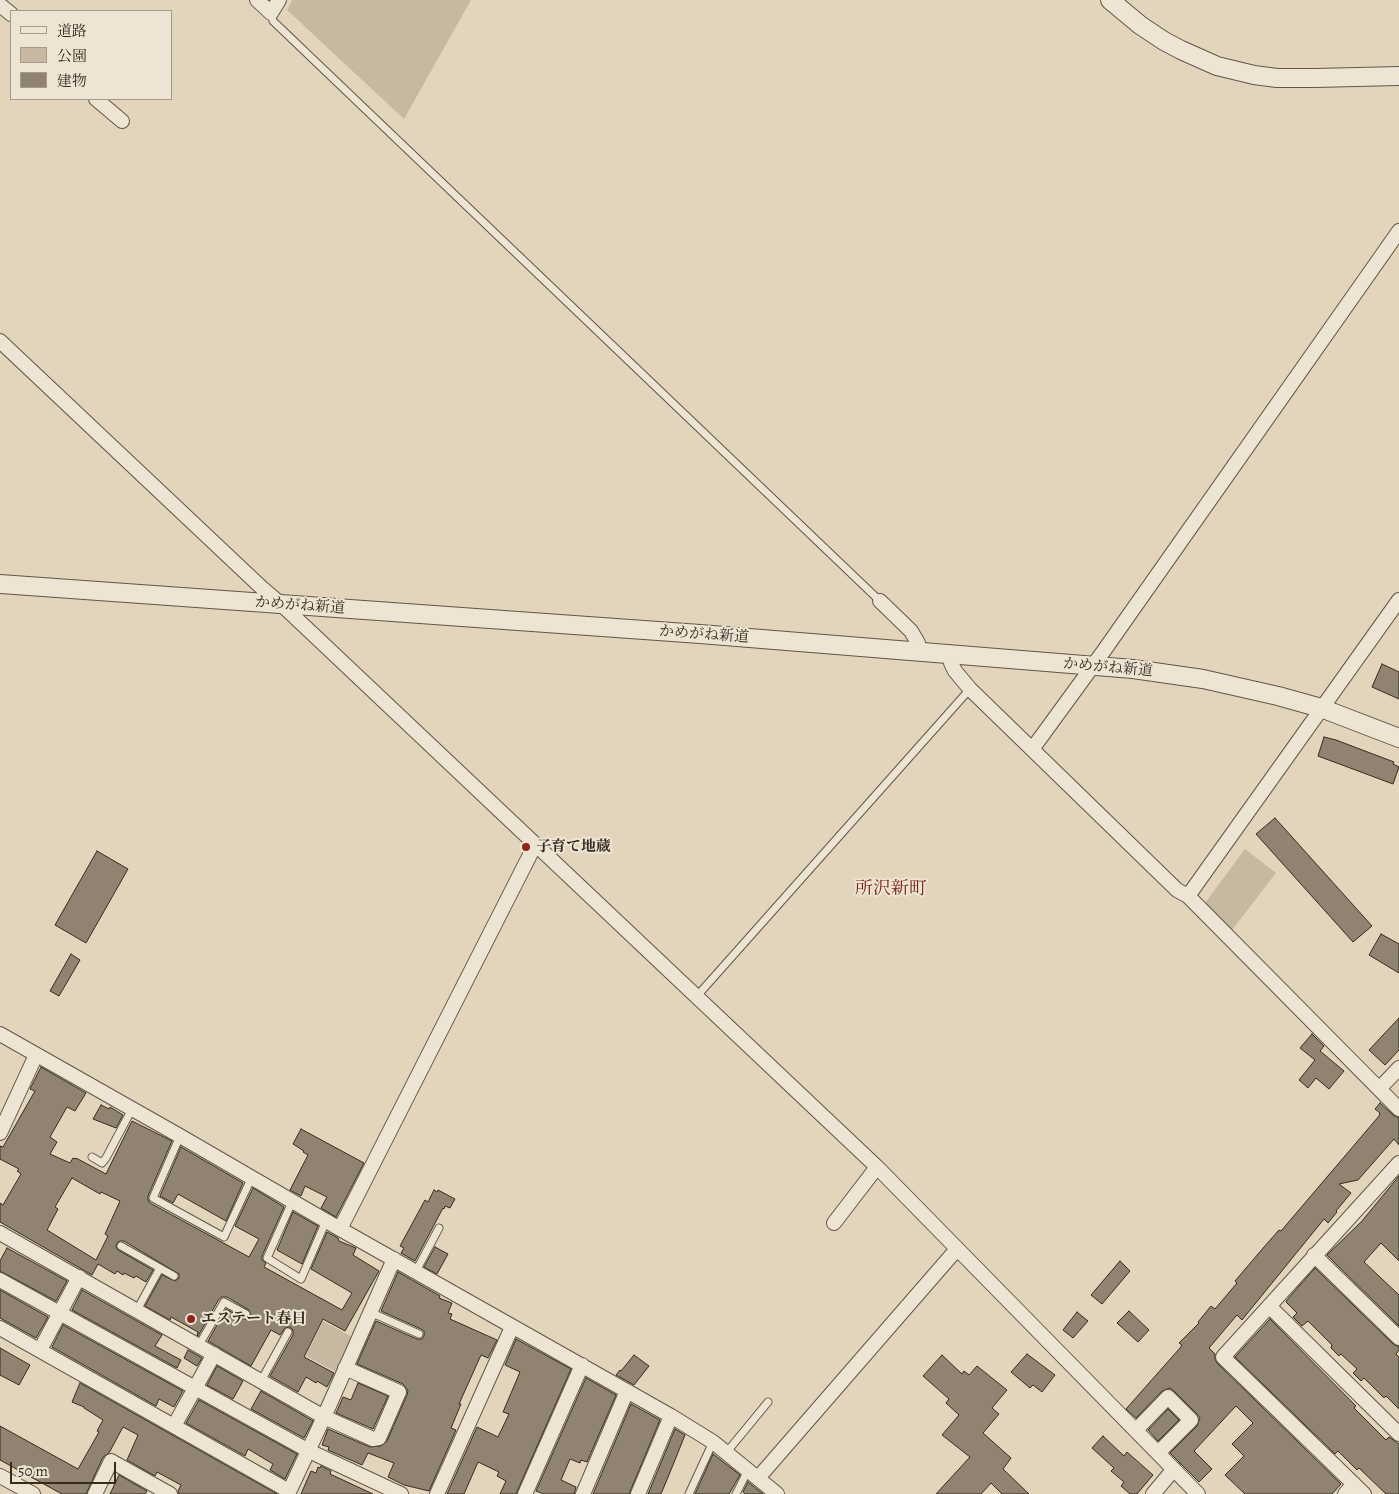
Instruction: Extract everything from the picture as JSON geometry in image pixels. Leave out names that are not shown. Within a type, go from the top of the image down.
[{"type":"street","points":[[257,0],[272,13],[279,0]]},
{"type":"street","points":[[1116,2],[1140,25],[1164,41],[1217,66],[1254,75],[1277,78],[1399,76]]},
{"type":"street","points":[[0,5],[10,13]]},
{"type":"street","points":[[97,100],[122,121]]},
{"type":"street","points":[[1032,748],[1093,665],[1399,231]]},
{"type":"street","points":[[0,341],[877,1167],[1198,1494]]},
{"type":"street","name":"かめがね新道","points":[[0,584],[700,634],[950,656],[1093,665],[1203,679],[1278,696],[1322,708],[1399,738]]},
{"type":"street","points":[[1188,896],[1399,600]]},
{"type":"street","points":[[880,601],[911,631],[918,642],[918,653]]},
{"type":"street","points":[[950,656],[955,671],[970,689],[1177,890],[1188,896],[1399,1109]]},
{"type":"street","points":[[340,1229],[535,844]]},
{"type":"street","points":[[0,1034],[292,1202],[671,1416],[713,1442],[774,1493]]},
{"type":"street","points":[[0,1134],[36,1055]]},
{"type":"street","points":[[1379,1089],[1399,1068]]},
{"type":"street","points":[[1354,1491],[1223,1357],[1399,1163]]},
{"type":"street","points":[[834,1223],[877,1167]]},
{"type":"street","points":[[0,1233],[324,1417],[373,1439],[379,1438],[399,1392],[345,1368]]},
{"type":"street","points":[[753,1474],[957,1249]]},
{"type":"street","points":[[1314,1256],[1399,1338]]},
{"type":"street","points":[[0,1328],[289,1492],[394,1259]]},
{"type":"street","points":[[40,1350],[79,1277]]},
{"type":"street","points":[[0,1280],[308,1451],[401,1494]]},
{"type":"street","points":[[1269,1306],[1399,1434]]},
{"type":"street","points":[[436,1494],[512,1327]]},
{"type":"street","points":[[174,1426],[214,1354]]},
{"type":"street","points":[[526,1494],[582,1365]]},
{"type":"street","points":[[583,1494],[627,1391]]},
{"type":"street","points":[[1136,1430],[1168,1397],[1191,1420],[1158,1453]]},
{"type":"street","points":[[638,1494],[671,1416]]},
{"type":"street","points":[[95,1494],[112,1461],[170,1494]]},
{"type":"street","points":[[1153,1494],[1174,1469]]},
{"type":"street","points":[[0,1476],[33,1494]]},
{"type":"lane","points":[[272,13],[272,21],[880,601]]},
{"type":"lane","points":[[697,996],[970,689]]},
{"type":"lane","points":[[92,1157],[102,1163],[132,1109]]},
{"type":"lane","points":[[180,1136],[153,1198],[224,1237],[252,1179]]},
{"type":"lane","points":[[292,1202],[267,1258],[301,1279],[326,1221]]},
{"type":"lane","points":[[416,1271],[439,1228]]},
{"type":"lane","points":[[121,1246],[174,1276]]},
{"type":"lane","points":[[137,1310],[160,1268]]},
{"type":"lane","points":[[199,1345],[224,1302],[246,1314]]},
{"type":"lane","points":[[370,1312],[419,1334]]},
{"type":"lane","points":[[261,1381],[288,1332]]},
{"type":"lane","points":[[726,1453],[768,1402]]},
{"type":"lane","points":[[689,1494],[713,1442]]},
{"type":"lane","points":[[736,1494],[753,1474]]},
{"type":"green space","points":[[292,0],[471,0],[404,119],[287,10]]},
{"type":"green space","points":[[1245,849],[1276,873],[1232,930],[1205,903]]},
{"type":"green space","points":[[323,1321],[354,1338],[338,1373],[306,1356]]},
{"type":"building","points":[[1382,664],[1399,672],[1399,699],[1372,687]]},
{"type":"building","points":[[1324,737],[1394,762],[1393,764],[1399,767],[1393,784],[1318,756]]},
{"type":"building","points":[[1275,818],[1372,926],[1353,942],[1256,834]]},
{"type":"building","points":[[97,851],[128,869],[86,943],[55,925]]},
{"type":"building","points":[[1381,934],[1399,944],[1399,973],[1369,955]]},
{"type":"building","points":[[71,954],[80,960],[59,996],[50,991]]},
{"type":"building","points":[[1399,1018],[1399,1050],[1385,1065],[1369,1050]]},
{"type":"building","points":[[1312,1034],[1324,1046],[1320,1051],[1344,1071],[1329,1089],[1316,1078],[1308,1088],[1299,1080],[1315,1060],[1300,1048]]},
{"type":"building","points":[[41,1067],[86,1093],[75,1111],[67,1107],[50,1137],[57,1142],[50,1154],[70,1163],[73,1158],[76,1158],[106,1174],[132,1121],[172,1141],[148,1196],[148,1200],[150,1203],[249,1257],[259,1239],[235,1226],[253,1188],[284,1207],[262,1256],[262,1260],[266,1263],[264,1267],[342,1310],[352,1293],[311,1269],[327,1232],[338,1238],[339,1241],[356,1248],[353,1255],[379,1271],[345,1331],[323,1319],[304,1357],[334,1373],[327,1387],[306,1377],[298,1392],[270,1376],[293,1335],[293,1330],[290,1327],[285,1328],[280,1335],[271,1330],[251,1366],[208,1341],[226,1309],[244,1319],[248,1319],[251,1316],[249,1310],[227,1297],[219,1299],[198,1336],[198,1332],[171,1317],[170,1320],[145,1306],[162,1275],[175,1281],[179,1278],[179,1274],[124,1241],[117,1243],[116,1247],[118,1250],[153,1270],[146,1282],[136,1276],[134,1278],[117,1271],[115,1274],[98,1264],[92,1275],[0,1222],[0,1203],[3,1205],[21,1174],[17,1171],[19,1169],[0,1159],[0,1146],[3,1147],[35,1091],[30,1089]],"holes":[[[72,1178],[100,1194],[101,1192],[120,1201],[105,1234],[108,1236],[96,1260],[47,1230],[58,1209],[55,1207]]]},
{"type":"building","points":[[1380,1103],[1399,1118],[1399,1145],[1394,1139],[1358,1180],[1339,1184],[1351,1193],[1337,1212],[1328,1223],[1324,1219],[1242,1320],[1237,1315],[1209,1348],[1215,1354],[1217,1363],[1341,1484],[1332,1494],[1245,1494],[1225,1475],[1244,1456],[1232,1444],[1253,1423],[1236,1406],[1194,1451],[1212,1469],[1199,1482],[1170,1453],[1197,1426],[1200,1418],[1174,1391],[1170,1388],[1162,1391],[1136,1418],[1126,1409],[1180,1348],[1182,1345],[1179,1343],[1199,1323],[1211,1306],[1215,1309],[1237,1283],[1235,1281],[1279,1230],[1281,1231],[1379,1116],[1380,1113],[1375,1109]]},
{"type":"building","points":[[101,1105],[109,1109],[110,1107],[123,1115],[116,1128],[93,1119]]},
{"type":"building","points":[[301,1129],[364,1163],[336,1217],[321,1208],[327,1197],[305,1186],[301,1196],[290,1190],[308,1155],[293,1144]]},
{"type":"building","points":[[181,1147],[243,1183],[226,1221],[178,1194],[173,1203],[160,1196]]},
{"type":"building","points":[[1399,1176],[1399,1261],[1381,1243],[1364,1262],[1399,1295],[1399,1326],[1327,1255],[1362,1221]]},
{"type":"building","points":[[434,1190],[437,1192],[438,1190],[455,1199],[450,1208],[445,1206],[443,1208],[415,1261],[401,1253],[404,1248],[400,1246],[425,1200],[428,1202]]},
{"type":"building","points":[[293,1212],[318,1226],[302,1264],[277,1250]]},
{"type":"building","points":[[435,1247],[448,1254],[437,1274],[424,1267]]},
{"type":"building","points":[[7,1248],[67,1281],[56,1301],[0,1271],[0,1261]]},
{"type":"building","points":[[1120,1261],[1130,1271],[1102,1304],[1091,1295]]},
{"type":"building","points":[[1315,1268],[1393,1344],[1399,1347],[1396,1354],[1399,1357],[1399,1409],[1386,1396],[1384,1398],[1364,1378],[1361,1381],[1353,1373],[1357,1369],[1341,1354],[1339,1356],[1331,1348],[1332,1345],[1308,1321],[1302,1326],[1293,1317],[1297,1313],[1286,1302]]},
{"type":"building","points":[[398,1272],[440,1296],[439,1298],[452,1303],[448,1313],[452,1314],[450,1319],[497,1340],[488,1358],[481,1355],[459,1404],[461,1404],[451,1428],[456,1430],[429,1491],[404,1485],[388,1477],[394,1463],[368,1453],[362,1465],[328,1450],[329,1447],[322,1445],[328,1429],[370,1447],[381,1446],[387,1441],[408,1391],[403,1384],[357,1364],[376,1321],[417,1339],[422,1339],[424,1336],[424,1331],[421,1329],[381,1311]]},
{"type":"building","points":[[0,1290],[48,1317],[36,1338],[0,1318]]},
{"type":"building","points":[[82,1290],[162,1335],[155,1346],[181,1360],[177,1368],[72,1310]]},
{"type":"building","points":[[1129,1311],[1149,1330],[1138,1342],[1117,1323]]},
{"type":"building","points":[[1077,1312],[1088,1321],[1073,1338],[1063,1330]]},
{"type":"building","points":[[1270,1319],[1356,1406],[1354,1408],[1386,1440],[1389,1437],[1399,1444],[1399,1494],[1386,1494],[1338,1451],[1335,1454],[1235,1357]]},
{"type":"building","points":[[63,1325],[183,1391],[174,1407],[159,1399],[156,1406],[52,1347]]},
{"type":"building","points":[[516,1339],[571,1369],[516,1494],[500,1494],[506,1481],[497,1476],[499,1472],[478,1462],[464,1494],[447,1494],[477,1427],[498,1437],[509,1414],[503,1412],[520,1372],[505,1365]]},
{"type":"building","points":[[0,1348],[30,1365],[19,1385],[0,1375]]},
{"type":"building","points":[[188,1350],[202,1358],[197,1366],[184,1358]]},
{"type":"building","points":[[1027,1354],[1055,1375],[1042,1392],[1033,1385],[1030,1388],[1011,1372]]},
{"type":"building","points":[[634,1355],[649,1366],[634,1385],[616,1375]]},
{"type":"building","points":[[942,1355],[962,1374],[964,1371],[969,1375],[977,1366],[1007,1390],[992,1408],[999,1414],[983,1433],[1011,1458],[1003,1469],[1029,1494],[1002,1494],[991,1483],[981,1494],[936,1494],[970,1457],[942,1435],[959,1415],[946,1403],[949,1399],[923,1376]]},
{"type":"building","points":[[217,1366],[243,1381],[233,1399],[207,1385]]},
{"type":"building","points":[[586,1378],[616,1395],[587,1462],[581,1460],[580,1463],[570,1459],[561,1480],[576,1487],[574,1494],[544,1494],[536,1491]]},
{"type":"building","points":[[80,1383],[277,1494],[179,1494],[178,1491],[181,1485],[157,1472],[155,1476],[127,1460],[138,1435],[123,1427],[109,1453],[103,1457],[86,1494],[62,1494],[0,1460],[0,1426],[78,1469],[99,1432],[97,1431],[103,1420],[84,1407],[72,1402]]},
{"type":"building","points":[[358,1383],[388,1396],[373,1429],[336,1413],[343,1397],[351,1400]]},
{"type":"building","points":[[261,1391],[313,1421],[304,1438],[251,1409]]},
{"type":"building","points":[[199,1400],[297,1454],[285,1479],[270,1470],[273,1464],[248,1449],[245,1456],[186,1423]]},
{"type":"building","points":[[631,1404],[660,1420],[629,1494],[593,1494]]},
{"type":"building","points":[[1168,1409],[1179,1420],[1158,1441],[1148,1430]]},
{"type":"building","points":[[675,1429],[685,1435],[661,1494],[648,1494]]},
{"type":"building","points":[[1103,1436],[1124,1456],[1127,1452],[1153,1475],[1137,1494],[1130,1494],[1121,1486],[1124,1482],[1111,1471],[1114,1468],[1092,1448]]},
{"type":"building","points":[[713,1454],[740,1475],[729,1494],[695,1494]]},
{"type":"building","points":[[321,1466],[331,1471],[330,1474],[373,1494],[301,1494],[311,1471],[316,1473],[318,1467],[320,1468]]},
{"type":"building","points":[[119,1475],[147,1491],[145,1494],[110,1494]]},
{"type":"building","points":[[748,1482],[763,1494],[745,1494],[743,1492]]},
{"type":"place","name":"子育て地蔵","points":[[526,847]]},
{"type":"place","name":"エステート春日","points":[[191,1319]]},
{"type":"district","name":"所沢新町","points":[[891,890]]}]
